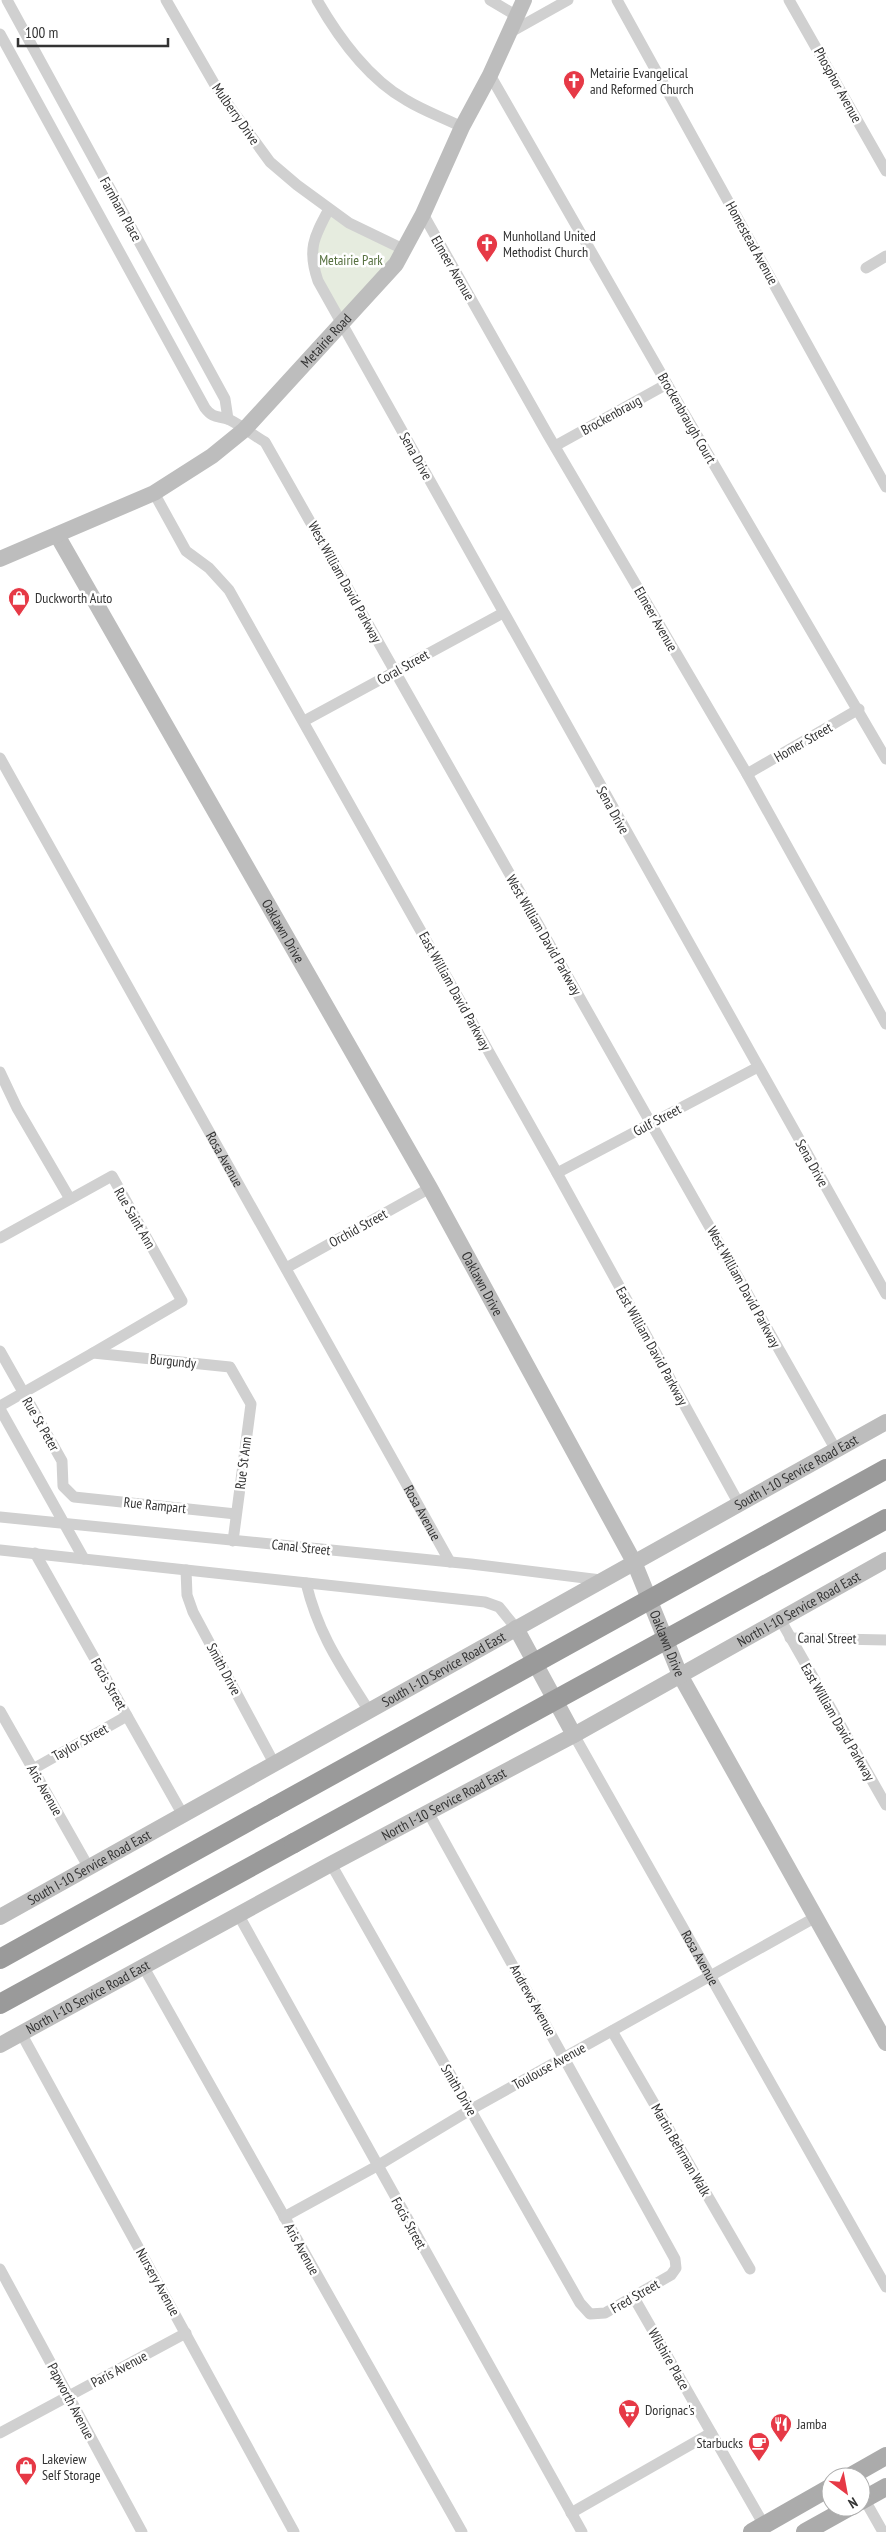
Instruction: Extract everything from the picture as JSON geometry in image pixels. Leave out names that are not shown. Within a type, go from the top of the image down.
[{"type":"highway","points":[[0,1959],[886,1469]]},
{"type":"highway","points":[[0,2004],[886,1519]]},
{"type":"main road","points":[[868,2467],[886,2456]]},
{"type":"main road","points":[[871,2494],[886,2487]]},
{"type":"main road","points":[[761,2530],[821,2493]]},
{"type":"main road","points":[[805,2532],[830,2517]]},
{"type":"street","name":"Farnham Place","points":[[7,0],[225,399],[228,420]]},
{"type":"street","name":"Mulberry Drive","points":[[166,0],[219,92],[270,162],[348,223],[405,250]]},
{"type":"street","points":[[317,0],[350,49],[379,78],[405,100],[462,127]]},
{"type":"street","points":[[490,0],[524,5]]},
{"type":"street","points":[[509,33],[568,0]]},
{"type":"street","name":"Homestead Avenue","points":[[617,0],[886,487]]},
{"type":"street","name":"Phosphor Avenue","points":[[789,0],[886,171]]},
{"type":"street","name":"Metairie Road","points":[[0,559],[154,493],[212,456],[244,430],[396,264],[423,214],[462,127],[524,5]]},
{"type":"street","name":"Farnham Place","points":[[0,34],[205,408],[218,419],[228,420],[244,430]]},
{"type":"street","name":"Brockenbraugh Court","points":[[490,75],[666,384],[859,709],[886,759]]},
{"type":"street","points":[[329,209],[313,238],[313,266],[318,280],[343,324]]},
{"type":"street","name":"Elmeer Avenue","points":[[423,214],[555,446],[747,774],[886,1024]]},
{"type":"street","points":[[866,268],[886,256]]},
{"type":"street","name":"Sena Drive","points":[[343,324],[503,613],[886,1294]]},
{"type":"street","name":"Brockenbraug","points":[[555,446],[666,384]]},
{"type":"street","name":"West William David Parkway","points":[[244,430],[265,442],[836,1450]]},
{"type":"street","name":"East William David Parkway","points":[[154,493],[183,547],[208,568],[229,590],[557,1173],[739,1504]]},
{"type":"street","name":"Oaklawn Drive","points":[[57,536],[430,1188],[634,1562],[680,1675],[886,2043]]},
{"type":"street","name":"Coral Street","points":[[304,721],[503,613]]},
{"type":"street","name":"Homer Street","points":[[747,774],[859,709]]},
{"type":"street","name":"Rosa Avenue","points":[[0,758],[450,1562]]},
{"type":"street","name":"Gulf Street","points":[[557,1173],[758,1067]]},
{"type":"street","points":[[0,1072],[22,1117],[70,1200],[0,1238]]},
{"type":"street","name":"Rue Saint Ann","points":[[70,1200],[112,1176],[182,1301],[93,1353]]},
{"type":"street","name":"Orchid Street","points":[[286,1268],[430,1188]]},
{"type":"street","name":"Rue St Peter","points":[[0,1351],[62,1461],[63,1486],[74,1497]]},
{"type":"street","points":[[84,1559],[0,1408],[93,1353]]},
{"type":"street","name":"Burgundy","points":[[93,1353],[230,1367],[242,1387]]},
{"type":"street","name":"Rue St Ann","points":[[233,1541],[251,1404],[242,1387]]},
{"type":"street","name":"South I-10 Service Road East","points":[[0,1917],[886,1422]]},
{"type":"street","name":"Rue Rampart","points":[[74,1497],[236,1514]]},
{"type":"street","name":"Canal Street","points":[[0,1517],[450,1562],[601,1580]]},
{"type":"street","points":[[0,1550],[485,1602],[500,1607],[516,1628]]},
{"type":"street","name":"Focis Street","points":[[35,1553],[183,1815]]},
{"type":"street","name":"North I-10 Service Road East","points":[[0,2045],[238,1914],[574,1735],[886,1560]]},
{"type":"street","name":"Smith Drive","points":[[186,1570],[187,1595],[193,1612],[275,1765]]},
{"type":"street","points":[[306,1583],[314,1614],[327,1644],[370,1712]]},
{"type":"street","name":"Canal Street","points":[[780,1619],[790,1638],[886,1640]]},
{"type":"street","name":"Rosa Avenue","points":[[516,1628],[574,1735],[712,1975],[886,2287]]},
{"type":"street","name":"East William David Parkway","points":[[790,1638],[886,1806]]},
{"type":"street","name":"Aris Avenue","points":[[0,1711],[89,1868]]},
{"type":"street","name":"Taylor Street","points":[[33,1769],[127,1716]]},
{"type":"street","name":"Andrews Avenue","points":[[428,1812],[675,2259],[676,2268]]},
{"type":"street","name":"Smith Drive","points":[[331,1864],[580,2302],[590,2314]]},
{"type":"street","name":"Focis Street","points":[[238,1914],[582,2532]]},
{"type":"street","name":"Toulouse Avenue","points":[[284,2217],[377,2166],[470,2110],[816,1917]]},
{"type":"street","name":"Aris Avenue","points":[[143,1966],[462,2532]]},
{"type":"street","name":"Martin Behrman Walk","points":[[612,2031],[750,2269]]},
{"type":"street","name":"Nursery Avenue","points":[[21,2033],[294,2532]]},
{"type":"street","name":"Fred Street","points":[[590,2314],[605,2313],[671,2276],[676,2268]]},
{"type":"street","name":"Papworth Avenue","points":[[0,2269],[142,2532]]},
{"type":"street","name":"Wilshire Place","points":[[633,2296],[711,2433],[761,2530]]},
{"type":"street","name":"Paris Avenue","points":[[0,2433],[186,2333]]},
{"type":"street","points":[[571,2514],[711,2433]]},
{"type":"street","points":[[871,2516],[883,2532]]},
{"type":"green space","name":"Metairie Park","points":[[329,209],[405,250],[343,324],[314,270],[313,238]]},
{"type":"place","name":"Metairie Evangelical and Reformed Church","points":[[574,100]]},
{"type":"place","name":"Munholland United Methodist Church","points":[[487,263]]},
{"type":"place","name":"Duckworth Auto","points":[[19,617]]},
{"type":"place","name":"Dorignac's","points":[[629,2429]]},
{"type":"place","name":"Jamba","points":[[781,2443]]},
{"type":"place","name":"Starbucks","points":[[759,2462]]},
{"type":"place","name":"Lakeview Self Storage","points":[[26,2486]]}]
